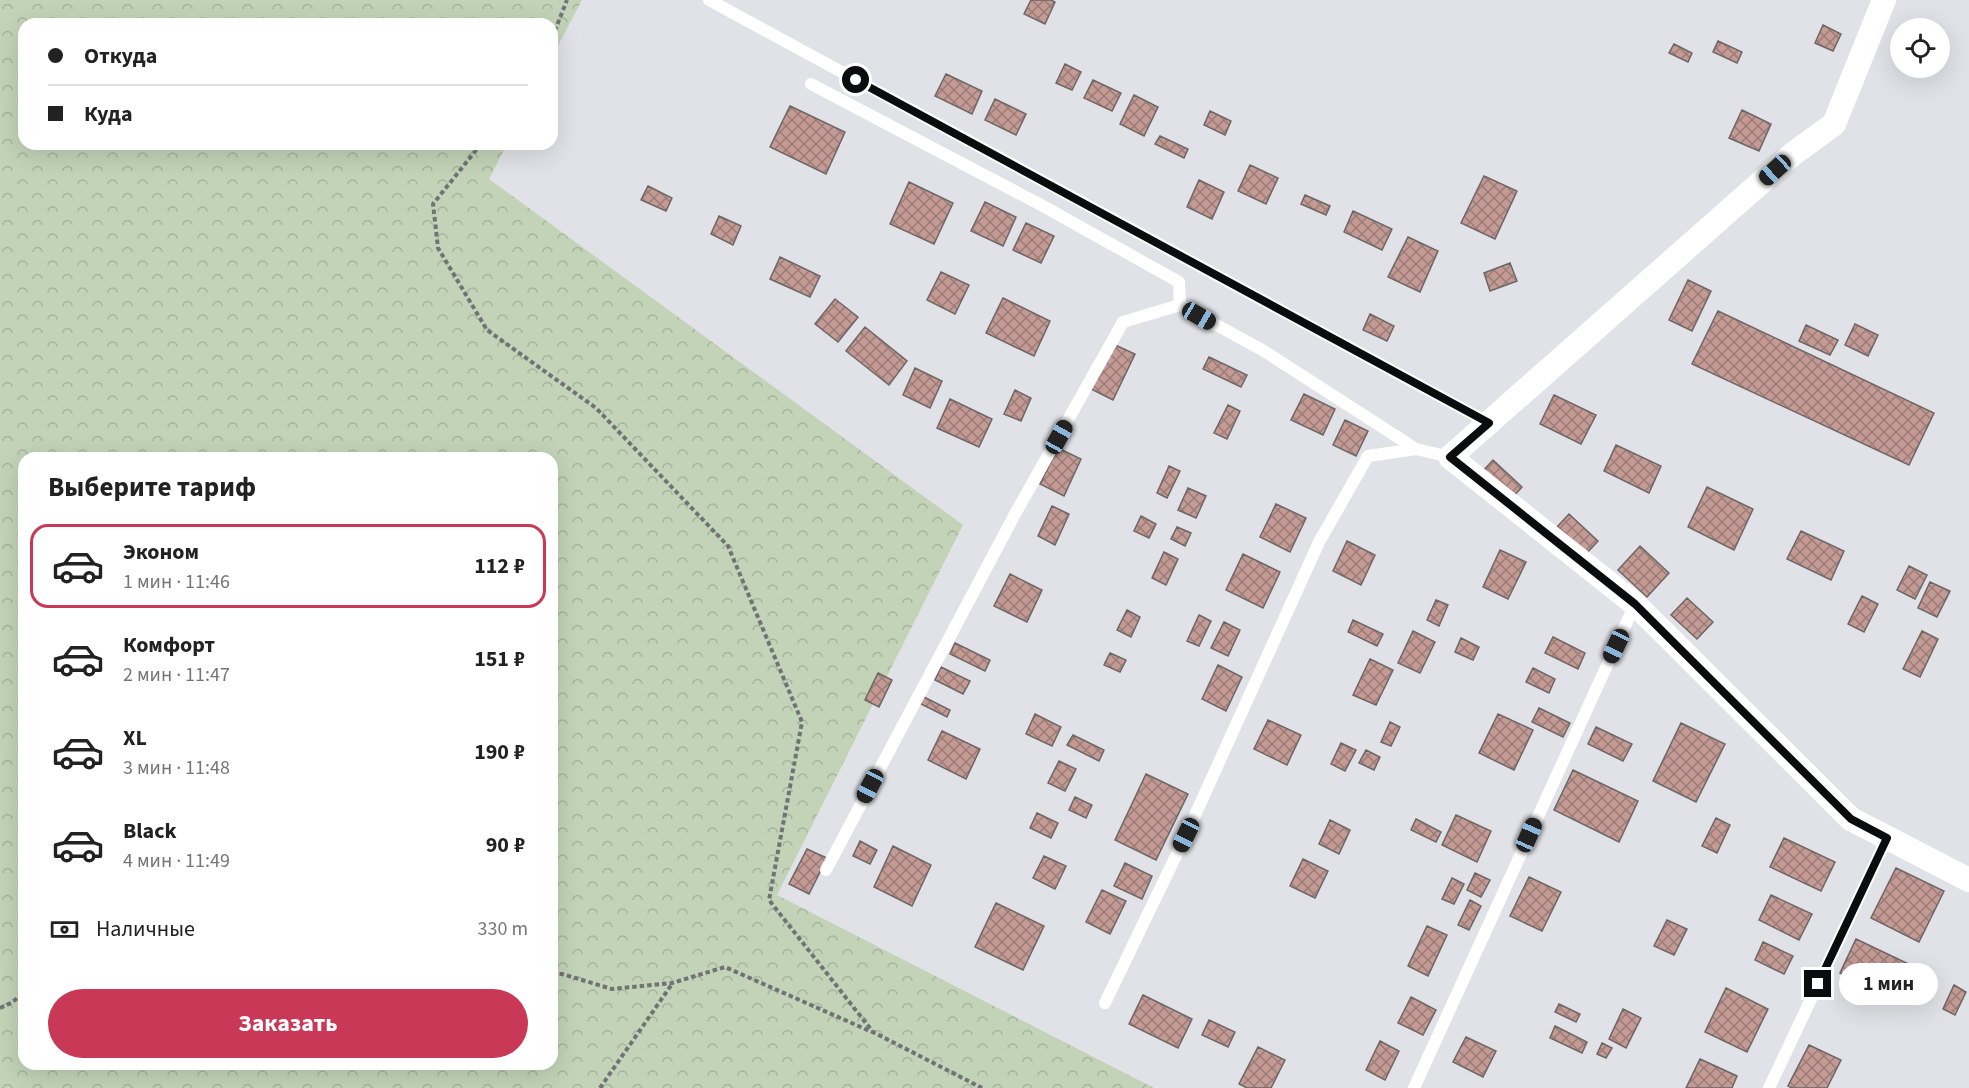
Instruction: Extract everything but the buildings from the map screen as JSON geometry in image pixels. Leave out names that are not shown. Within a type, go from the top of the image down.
[{"type":"street","points":[[1884,0],[1834,124],[1793,154],[1450,457],[1635,604],[1851,819],[1969,880]]},
{"type":"lane","points":[[709,0],[1489,423]]},
{"type":"lane","points":[[811,84],[1043,206],[1179,282],[1180,305]]},
{"type":"lane","points":[[826,870],[1016,514],[1123,322],[1180,305],[1264,351],[1416,449],[1450,457]]},
{"type":"lane","points":[[1105,1003],[1186,835],[1319,542],[1368,456],[1416,449]]},
{"type":"lane","points":[[1414,1088],[1635,604]]},
{"type":"lane","points":[[1769,1088],[1887,838]]},
{"type":"path","points":[[558,23],[567,0]]},
{"type":"path","points":[[476,150],[434,204],[438,248],[487,330],[596,408],[728,546],[802,722],[769,900],[873,1032]]},
{"type":"path","points":[[558,974],[612,988],[672,983],[724,968],[873,1032],[982,1088]]},
{"type":"path","points":[[600,1088],[672,983]]},
{"type":"path","points":[[0,1008],[18,998]]},
{"type":"green space","points":[[0,0],[582,0],[558,46],[558,18],[18,18],[18,150],[504,150],[489,179],[963,525],[777,895],[1154,1088],[0,1088]]},
{"type":"route","points":[[856,80],[1489,423],[1450,457],[1635,604],[1851,819],[1887,838],[1818,984]]}]
